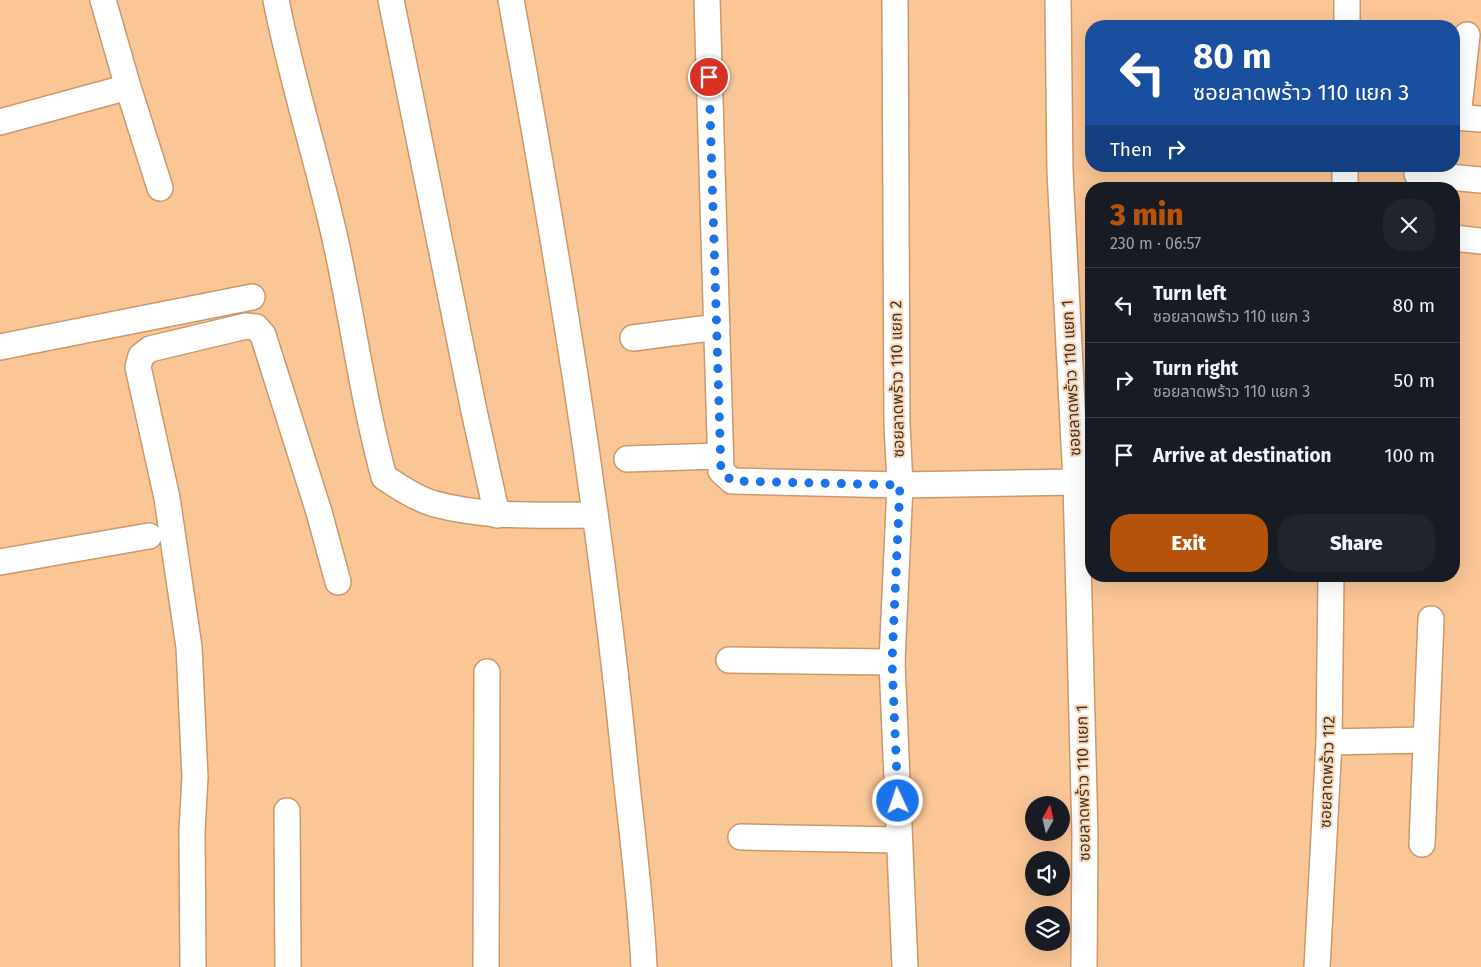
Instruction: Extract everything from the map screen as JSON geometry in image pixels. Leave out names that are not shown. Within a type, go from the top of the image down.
[{"type":"street","points":[[103,0],[160,188]]},
{"type":"street","points":[[276,0],[289,66],[336,243],[368,420],[384,477],[402,489],[433,503],[497,515],[595,515]]},
{"type":"street","points":[[391,0],[470,393],[497,515]]},
{"type":"street","points":[[511,0],[549,208],[595,515],[618,683],[644,967]]},
{"type":"street","points":[[707,0],[719,456],[721,471],[732,481],[900,485],[1076,482]]},
{"type":"street","name":"ซอยลาดพร้าว 110 แยก 2","points":[[895,0],[897,424],[900,485],[892,662],[905,967]]},
{"type":"street","name":"ซอยลาดพร้าว 110 แยก 1","points":[[1058,0],[1060,171],[1076,482],[1085,836],[1084,967]]},
{"type":"street","points":[[1347,0],[1347,20]]},
{"type":"street","points":[[1464,118],[1467,35]]},
{"type":"street","points":[[0,122],[128,87]]},
{"type":"street","points":[[1417,176],[1481,180]]},
{"type":"street","points":[[1460,239],[1481,241]]},
{"type":"street","points":[[0,347],[252,297]]},
{"type":"street","points":[[193,967],[192,831],[195,777],[189,647],[167,498],[138,367],[141,356],[150,349],[246,326],[256,327],[263,335],[319,512],[338,582]]},
{"type":"street","points":[[632,338],[717,327]]},
{"type":"street","points":[[627,459],[719,456]]},
{"type":"street","points":[[0,562],[149,536]]},
{"type":"street","name":"ซอยลาดพร้าว 112","points":[[1317,967],[1329,742],[1331,582]]},
{"type":"street","points":[[1422,844],[1431,619]]},
{"type":"street","points":[[729,660],[892,662]]},
{"type":"street","points":[[486,967],[487,672]]},
{"type":"street","points":[[1329,742],[1425,740]]},
{"type":"street","points":[[287,811],[288,967]]},
{"type":"street","points":[[741,838],[900,840]]},
{"type":"route","points":[[709,77],[719,456],[721,471],[732,481],[900,485],[892,662],[898,801]]}]
